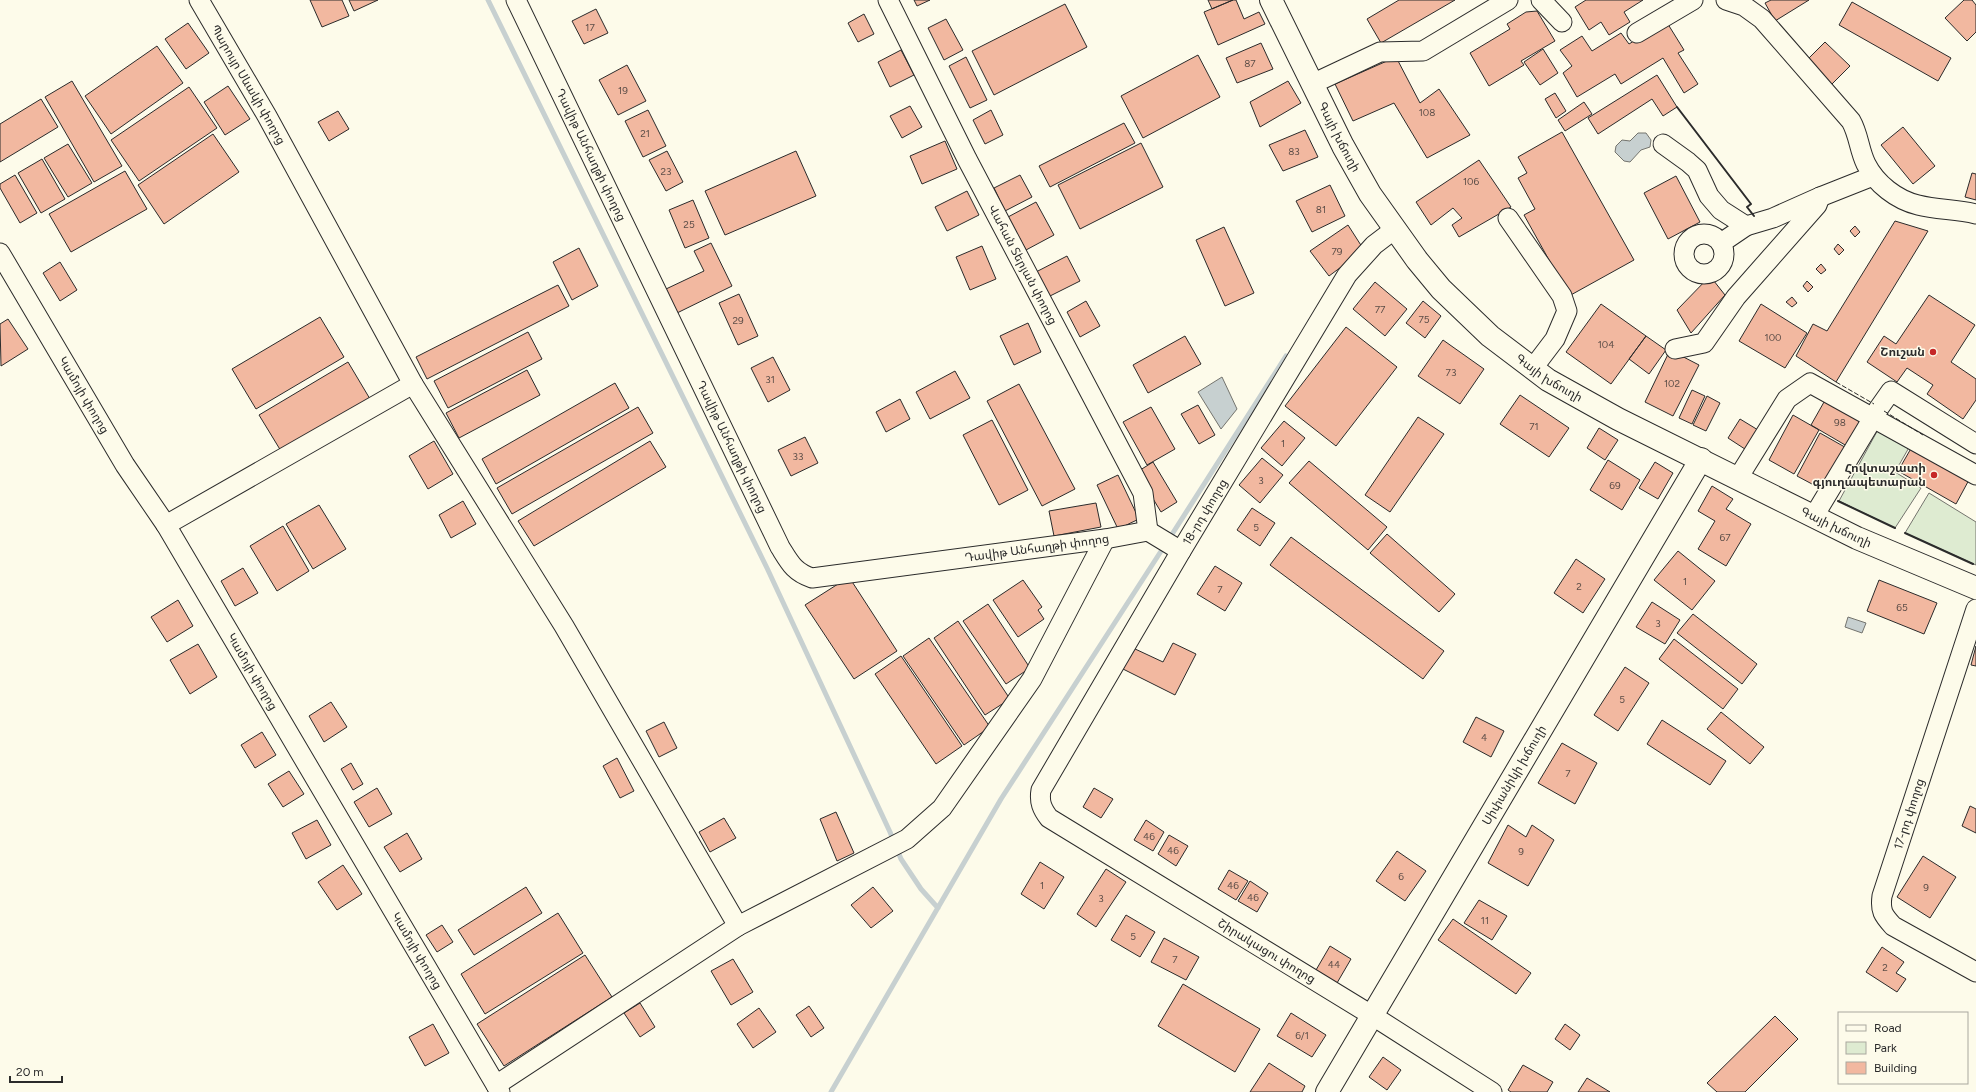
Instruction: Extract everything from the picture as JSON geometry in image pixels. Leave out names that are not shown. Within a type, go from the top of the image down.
[{"type":"main road","name":"Գայի խճուղի","points":[[1270,0],[1343,146],[1370,194],[1417,260],[1450,299],[1490,336],[1548,380],[1618,419],[1702,459],[1857,538],[1976,588]]},
{"type":"main road","name":"Սիփանիկի խճուղի","points":[[1327,1092],[1702,459]]},
{"type":"street","name":"Պարույր Սևակի փողոց","points":[[199,0],[297,170],[413,384],[564,626],[738,926]]},
{"type":"street","name":"Դավիթ Անհաղթի փողոց","points":[[516,0],[780,547],[796,570],[801,574],[812,578],[1106,539],[1148,531]]},
{"type":"street","name":"Վահան Տերյան փողոց","points":[[888,0],[967,159],[1143,492],[1148,531]]},
{"type":"street","points":[[1312,84],[1380,52],[1423,51],[1508,0]]},
{"type":"street","points":[[1541,0],[1562,22]]},
{"type":"street","points":[[1637,33],[1693,0]]},
{"type":"street","points":[[1726,0],[1744,6],[1762,18],[1851,121],[1857,132],[1866,164],[1874,176],[1894,194],[1918,205],[1976,214]]},
{"type":"street","points":[[1662,144],[1697,170],[1709,196],[1722,210],[1746,226]]},
{"type":"street","points":[[1722,243],[1746,226],[1773,218],[1820,197],[1874,176]]},
{"type":"street","points":[[1675,349],[1704,343],[1736,297],[1817,205],[1820,197]]},
{"type":"street","points":[[1508,218],[1562,296],[1567,311],[1554,339],[1533,368]]},
{"type":"street","name":"18-րդ փողոց","points":[[1042,809],[1040,799],[1041,790],[1181,551],[1347,275],[1374,245],[1395,229]]},
{"type":"street","name":"Կամոյի փողոց","points":[[0,253],[125,465],[166,525],[498,1088]]},
{"type":"street","points":[[1738,478],[1787,399],[1810,383],[1976,475]]},
{"type":"street","points":[[166,525],[413,384]]},
{"type":"street","points":[[1814,516],[1873,417],[1891,391],[1976,444]]},
{"type":"street","points":[[1148,531],[1181,551]]},
{"type":"street","points":[[498,1088],[738,926],[907,839],[942,808],[1032,679],[1106,539]]},
{"type":"street","name":"17-րդ փողոց","points":[[1976,609],[1882,896],[1881,906],[1885,917],[1893,926],[1976,972]]},
{"type":"street","name":"Շիրակացու փողոց","points":[[1042,809],[1049,818],[1373,1016],[1492,1092]]},
{"type":"green space","points":[[1880,426],[1911,444],[1895,472],[1921,488],[1895,528],[1839,501]]},
{"type":"green space","points":[[1929,493],[1976,522],[1976,565],[1905,533]]},
{"type":"shaded area","points":[[1638,133],[1646,133],[1651,140],[1650,147],[1641,150],[1630,162],[1624,161],[1615,152],[1616,146],[1622,140],[1630,141]]},
{"type":"shaded area","points":[[1222,377],[1237,409],[1221,429],[1198,392]]},
{"type":"shaded area","points":[[1848,617],[1866,623],[1862,633],[1845,627]]},
{"type":"building","points":[[310,0],[342,0],[349,16],[322,27]]},
{"type":"building","points":[[349,0],[378,0],[354,11]]},
{"type":"building","points":[[914,0],[930,0],[917,6]]},
{"type":"building","points":[[1208,0],[1233,0],[1212,9]]},
{"type":"building","points":[[1236,0],[1244,19],[1259,12],[1265,24],[1218,45],[1204,12]]},
{"type":"building","points":[[1399,0],[1455,0],[1381,43],[1367,19]]},
{"type":"building","points":[[1586,0],[1643,0],[1624,12],[1630,22],[1609,35],[1601,22],[1589,30],[1575,7]]},
{"type":"building","points":[[1771,0],[1809,0],[1775,21],[1765,3]]},
{"type":"building","points":[[1964,0],[1972,0],[1976,5],[1976,32],[1967,41],[1945,18]]},
{"type":"building","points":[[1852,2],[1951,58],[1938,81],[1839,25]]},
{"type":"building","points":[[1065,4],[1087,47],[994,95],[972,51]]},
{"type":"building","points":[[596,9],[608,33],[584,44],[572,21]]},
{"type":"building","points":[[1537,11],[1555,41],[1521,61],[1524,65],[1489,86],[1470,53],[1510,29],[1507,24],[1526,12]]},
{"type":"building","points":[[864,14],[874,34],[858,42],[848,23]]},
{"type":"building","points":[[946,19],[963,50],[944,60],[928,28]]},
{"type":"building","points":[[1666,21],[1684,50],[1678,53],[1698,84],[1684,93],[1663,58],[1621,84],[1615,74],[1577,97],[1563,73],[1572,66],[1560,50],[1582,36],[1592,51],[1621,33],[1629,44]]},
{"type":"building","points":[[188,23],[209,53],[186,69],[165,39]]},
{"type":"building","points":[[1825,42],[1850,66],[1831,85],[1806,61]]},
{"type":"building","points":[[1261,43],[1273,69],[1237,83],[1226,58]]},
{"type":"building","points":[[157,46],[183,83],[111,134],[85,96]]},
{"type":"building","points":[[1543,49],[1558,73],[1540,85],[1524,62]]},
{"type":"building","points":[[901,50],[914,75],[890,87],[878,62]]},
{"type":"building","points":[[1198,55],[1220,97],[1143,138],[1121,96]]},
{"type":"building","points":[[966,57],[987,100],[970,108],[949,66]]},
{"type":"building","points":[[1396,57],[1420,103],[1439,89],[1470,135],[1427,158],[1394,103],[1353,121],[1335,84]]},
{"type":"building","points":[[627,65],[646,101],[618,115],[599,80]]},
{"type":"building","points":[[1657,75],[1677,107],[1663,116],[1652,99],[1598,134],[1588,118]]},
{"type":"building","points":[[72,81],[122,166],[94,182],[45,97]]},
{"type":"building","points":[[1288,81],[1301,103],[1260,127],[1250,102]]},
{"type":"building","points":[[228,86],[250,119],[225,135],[204,102]]},
{"type":"building","points":[[189,87],[217,128],[139,181],[111,140]]},
{"type":"building","points":[[1555,93],[1566,111],[1556,118],[1545,99]]},
{"type":"building","points":[[41,99],[58,127],[0,162],[0,124]]},
{"type":"building","points":[[1584,102],[1592,114],[1565,131],[1558,120]]},
{"type":"building","points":[[910,106],[922,127],[902,138],[890,116]]},
{"type":"building","points":[[648,110],[666,146],[643,157],[625,121]]},
{"type":"building","points":[[991,110],[1003,135],[985,144],[973,120]]},
{"type":"building","points":[[338,111],[349,129],[329,141],[318,122]]},
{"type":"building","points":[[1124,123],[1135,143],[1050,187],[1039,166]]},
{"type":"building","points":[[1903,127],[1935,166],[1913,184],[1881,145]]},
{"type":"building","points":[[1305,130],[1318,157],[1283,171],[1269,145]]},
{"type":"building","points":[[1562,132],[1634,260],[1569,296],[1524,215],[1535,209],[1518,178],[1527,173],[1518,157]]},
{"type":"building","points":[[213,134],[239,172],[164,224],[138,185]]},
{"type":"building","points":[[945,141],[957,169],[922,184],[910,156]]},
{"type":"building","points":[[1141,143],[1163,187],[1080,229],[1058,185]]},
{"type":"building","points":[[68,144],[92,183],[68,197],[44,158]]},
{"type":"building","points":[[667,151],[683,182],[666,191],[649,160]]},
{"type":"building","points":[[796,151],[816,196],[725,235],[705,191]]},
{"type":"building","points":[[42,159],[65,199],[41,213],[18,173]]},
{"type":"building","points":[[1479,160],[1511,207],[1459,237],[1452,225],[1462,218],[1453,208],[1431,225],[1416,202]]},
{"type":"building","points":[[125,171],[147,209],[71,252],[49,214]]},
{"type":"building","points":[[1972,173],[1976,174],[1976,200],[1965,197]]},
{"type":"building","points":[[15,175],[37,213],[20,223],[0,188],[0,184]]},
{"type":"building","points":[[1020,175],[1032,197],[1005,211],[994,188]]},
{"type":"building","points":[[1676,176],[1700,222],[1668,239],[1644,193]]},
{"type":"building","points":[[1330,185],[1345,216],[1312,232],[1296,201]]},
{"type":"building","points":[[967,191],[979,215],[947,231],[935,207]]},
{"type":"building","points":[[693,200],[709,238],[685,248],[669,210]]},
{"type":"building","points":[[1036,202],[1054,235],[1026,250],[1008,217]]},
{"type":"building","points":[[1895,221],[1928,231],[1836,382],[1796,356],[1813,324],[1827,331]]},
{"type":"building","points":[[1348,225],[1364,250],[1329,276],[1310,251]]},
{"type":"building","points":[[1855,226],[1860,232],[1855,237],[1850,231]]},
{"type":"building","points":[[1224,227],[1254,293],[1225,306],[1196,240]]},
{"type":"building","points":[[711,243],[732,286],[677,313],[666,289],[704,271],[694,251]]},
{"type":"building","points":[[1838,244],[1844,250],[1839,255],[1834,249]]},
{"type":"building","points":[[982,246],[996,279],[970,290],[956,257]]},
{"type":"building","points":[[579,248],[598,286],[572,300],[553,262]]},
{"type":"building","points":[[1067,256],[1080,281],[1046,298],[1034,273]]},
{"type":"building","points":[[60,262],[77,290],[60,301],[43,273]]},
{"type":"building","points":[[1821,264],[1826,270],[1821,274],[1816,269]]},
{"type":"building","points":[[1710,276],[1725,295],[1691,333],[1677,310]]},
{"type":"building","points":[[1807,281],[1813,287],[1808,292],[1803,286]]},
{"type":"building","points":[[1375,282],[1407,309],[1385,336],[1353,309]]},
{"type":"building","points":[[558,285],[569,306],[427,379],[416,357]]},
{"type":"building","points":[[739,294],[758,336],[738,345],[719,303]]},
{"type":"building","points":[[1929,295],[1975,325],[1951,362],[1976,379],[1976,400],[1963,419],[1927,394],[1933,385],[1907,368],[1897,382],[1867,362],[1884,336],[1896,344]]},
{"type":"building","points":[[1792,297],[1797,303],[1792,307],[1786,302]]},
{"type":"building","points":[[1086,301],[1100,326],[1080,337],[1067,312]]},
{"type":"building","points":[[1423,301],[1441,316],[1425,338],[1406,323]]},
{"type":"building","points":[[1601,304],[1646,336],[1611,384],[1566,352]]},
{"type":"building","points":[[1761,304],[1807,333],[1785,368],[1739,341]]},
{"type":"building","points":[[320,317],[344,357],[256,409],[232,369]]},
{"type":"building","points":[[8,319],[28,349],[1,366],[0,324]]},
{"type":"building","points":[[1028,323],[1041,352],[1014,365],[1000,336]]},
{"type":"building","points":[[1346,327],[1397,367],[1336,446],[1285,406]]},
{"type":"building","points":[[528,332],[542,359],[448,408],[434,381]]},
{"type":"building","points":[[1185,336],[1201,364],[1148,393],[1133,365]]},
{"type":"building","points":[[1646,336],[1666,350],[1649,374],[1629,359]]},
{"type":"building","points":[[1443,340],[1484,369],[1460,404],[1418,376]]},
{"type":"building","points":[[1670,350],[1699,365],[1673,416],[1645,402]]},
{"type":"building","points":[[773,357],[790,390],[768,402],[751,368]]},
{"type":"building","points":[[348,362],[373,404],[284,456],[259,415]]},
{"type":"building","points":[[527,370],[540,395],[459,438],[446,413]]},
{"type":"building","points":[[955,371],[970,398],[930,419],[916,392]]},
{"type":"building","points":[[615,383],[629,408],[496,484],[482,459]]},
{"type":"building","points":[[1019,384],[1075,489],[1042,506],[987,401]]},
{"type":"building","points":[[1692,390],[1705,396],[1692,424],[1679,418]]},
{"type":"building","points":[[1520,395],[1569,428],[1549,457],[1500,424]]},
{"type":"building","points":[[1828,395],[1869,419],[1852,449],[1811,425]]},
{"type":"building","points":[[1707,396],[1720,403],[1706,431],[1693,425]]},
{"type":"building","points":[[900,399],[910,419],[886,432],[876,412]]},
{"type":"building","points":[[1198,405],[1215,435],[1199,444],[1181,414]]},
{"type":"building","points":[[638,407],[653,433],[512,514],[497,488]]},
{"type":"building","points":[[1151,407],[1175,449],[1147,465],[1123,422]]},
{"type":"building","points":[[1793,415],[1819,430],[1794,474],[1769,460]]},
{"type":"building","points":[[1418,417],[1444,434],[1390,512],[1365,495]]},
{"type":"building","points":[[1740,419],[1763,433],[1751,453],[1728,438]]},
{"type":"building","points":[[992,420],[1028,490],[999,505],[963,435]]},
{"type":"building","points":[[1284,421],[1305,438],[1282,466],[1261,448]]},
{"type":"building","points":[[1599,428],[1618,440],[1605,460],[1587,448]]},
{"type":"building","points":[[1820,433],[1850,450],[1827,492],[1797,476]]},
{"type":"building","points":[[805,437],[818,463],[791,476],[778,450]]},
{"type":"building","points":[[434,441],[453,474],[428,489],[409,456]]},
{"type":"building","points":[[650,441],[666,467],[534,546],[518,521]]},
{"type":"building","points":[[1913,445],[1970,478],[1956,504],[1898,471]]},
{"type":"building","points":[[1262,458],[1283,475],[1260,503],[1239,485]]},
{"type":"building","points":[[1608,460],[1640,480],[1622,510],[1590,490]]},
{"type":"building","points":[[1309,461],[1387,527],[1368,550],[1289,483]]},
{"type":"building","points":[[1153,462],[1177,502],[1161,512],[1137,472]]},
{"type":"building","points":[[1655,462],[1673,473],[1658,499],[1639,488]]},
{"type":"building","points":[[1118,475],[1139,519],[1118,529],[1097,485]]},
{"type":"building","points":[[1712,486],[1733,499],[1726,509],[1751,524],[1726,566],[1698,549],[1715,521],[1698,511]]},
{"type":"building","points":[[463,501],[476,524],[451,538],[439,515]]},
{"type":"building","points":[[1096,503],[1101,527],[1054,536],[1049,511]]},
{"type":"building","points":[[319,505],[346,549],[313,569],[286,524]]},
{"type":"building","points":[[1252,508],[1275,523],[1260,546],[1237,530]]},
{"type":"building","points":[[283,526],[309,571],[277,591],[250,546]]},
{"type":"building","points":[[1387,534],[1455,594],[1439,612],[1370,553]]},
{"type":"building","points":[[1291,537],[1444,651],[1423,679],[1270,565]]},
{"type":"building","points":[[1678,551],[1715,581],[1692,610],[1654,580]]},
{"type":"building","points":[[1576,559],[1605,579],[1583,613],[1554,593]]},
{"type":"building","points":[[1215,566],[1242,583],[1225,611],[1197,594]]},
{"type":"building","points":[[243,568],[258,593],[235,606],[221,581]]},
{"type":"building","points":[[849,577],[897,651],[854,679],[805,605]]},
{"type":"building","points":[[1023,580],[1042,607],[1038,610],[1044,619],[1018,637],[993,600]]},
{"type":"building","points":[[1879,580],[1937,603],[1924,634],[1867,611]]},
{"type":"building","points":[[178,600],[193,626],[167,642],[151,617]]},
{"type":"building","points":[[1652,602],[1680,620],[1665,644],[1636,627]]},
{"type":"building","points":[[988,604],[1030,668],[1006,684],[963,621]]},
{"type":"building","points":[[1693,614],[1757,664],[1742,684],[1677,633]]},
{"type":"building","points":[[958,621],[1010,699],[985,715],[934,638]]},
{"type":"building","points":[[929,638],[990,727],[964,745],[903,656]]},
{"type":"building","points":[[1674,639],[1738,689],[1723,709],[1659,659]]},
{"type":"building","points":[[1173,643],[1196,654],[1175,695],[1123,669],[1133,648],[1163,662]]},
{"type":"building","points":[[198,644],[217,677],[190,694],[170,660]]},
{"type":"building","points":[[1976,646],[1976,666],[1971,665]]},
{"type":"building","points":[[901,656],[962,746],[936,764],[875,674]]},
{"type":"building","points":[[1625,667],[1649,683],[1618,731],[1594,715]]},
{"type":"building","points":[[331,702],[347,727],[324,742],[309,716]]},
{"type":"building","points":[[1721,712],[1764,747],[1750,764],[1707,729]]},
{"type":"building","points":[[1476,717],[1504,731],[1491,757],[1463,742]]},
{"type":"building","points":[[1662,720],[1726,761],[1710,785],[1647,744]]},
{"type":"building","points":[[664,722],[677,748],[659,757],[646,731]]},
{"type":"building","points":[[262,732],[276,755],[255,768],[241,745]]},
{"type":"building","points":[[1562,743],[1597,763],[1575,804],[1538,783]]},
{"type":"building","points":[[617,758],[634,791],[620,798],[603,766]]},
{"type":"building","points":[[351,763],[363,784],[353,790],[341,769]]},
{"type":"building","points":[[289,771],[304,794],[283,807],[268,784]]},
{"type":"building","points":[[377,788],[392,814],[369,827],[354,802]]},
{"type":"building","points":[[1094,788],[1113,799],[1101,818],[1083,807]]},
{"type":"building","points":[[1970,806],[1976,809],[1976,833],[1962,826]]},
{"type":"building","points":[[836,812],[854,853],[837,861],[820,819]]},
{"type":"building","points":[[724,818],[736,838],[710,852],[699,832]]},
{"type":"building","points":[[317,820],[331,845],[306,859],[292,833]]},
{"type":"building","points":[[1146,820],[1164,832],[1153,851],[1134,840]]},
{"type":"building","points":[[1508,825],[1526,837],[1532,825],[1554,840],[1528,886],[1488,863]]},
{"type":"building","points":[[407,833],[422,859],[400,872],[384,847]]},
{"type":"building","points":[[1169,835],[1188,846],[1176,866],[1158,854]]},
{"type":"building","points":[[1397,851],[1426,871],[1405,901],[1376,881]]},
{"type":"building","points":[[1923,856],[1956,877],[1930,918],[1897,897]]},
{"type":"building","points":[[1040,862],[1064,877],[1044,909],[1021,894]]},
{"type":"building","points":[[343,865],[362,894],[337,910],[318,882]]},
{"type":"building","points":[[1106,869],[1126,882],[1096,927],[1077,914]]},
{"type":"building","points":[[1229,870],[1248,881],[1236,900],[1218,889]]},
{"type":"building","points":[[1250,881],[1268,893],[1257,912],[1238,901]]},
{"type":"building","points":[[526,887],[542,913],[474,955],[458,930]]},
{"type":"building","points":[[873,887],[893,911],[871,928],[851,905]]},
{"type":"building","points":[[1479,900],[1507,916],[1492,940],[1464,923]]},
{"type":"building","points":[[558,913],[583,953],[485,1014],[461,974]]},
{"type":"building","points":[[1126,915],[1155,932],[1140,957],[1111,940]]},
{"type":"building","points":[[1453,919],[1531,973],[1516,994],[1438,940]]},
{"type":"building","points":[[442,925],[453,942],[437,952],[426,935]]},
{"type":"building","points":[[1164,938],[1199,957],[1186,980],[1151,962]]},
{"type":"building","points":[[1330,946],[1351,959],[1337,983],[1316,970]]},
{"type":"building","points":[[1882,947],[1904,962],[1896,973],[1906,979],[1897,992],[1866,972]]},
{"type":"building","points":[[585,955],[612,997],[504,1066],[477,1024]]},
{"type":"building","points":[[733,959],[753,992],[731,1005],[711,971]]},
{"type":"building","points":[[1183,984],[1260,1029],[1235,1072],[1158,1026]]},
{"type":"building","points":[[640,1003],[655,1027],[640,1037],[624,1013]]},
{"type":"building","points":[[809,1006],[824,1028],[811,1037],[796,1015]]},
{"type":"building","points":[[759,1008],[776,1032],[753,1048],[737,1024]]},
{"type":"building","points":[[1291,1013],[1326,1035],[1312,1057],[1277,1036]]},
{"type":"building","points":[[1775,1016],[1798,1039],[1745,1092],[1717,1092],[1707,1083]]},
{"type":"building","points":[[433,1024],[449,1053],[425,1066],[409,1037]]},
{"type":"building","points":[[1565,1024],[1580,1035],[1570,1050],[1555,1039]]},
{"type":"building","points":[[1383,1057],[1401,1070],[1387,1090],[1369,1077]]},
{"type":"building","points":[[1269,1063],[1305,1086],[1302,1092],[1250,1092]]},
{"type":"building","points":[[1523,1065],[1553,1082],[1547,1092],[1511,1092],[1508,1090]]},
{"type":"building","points":[[1587,1078],[1610,1092],[1578,1092]]},
{"type":"waterway","points":[[488,0],[767,568],[890,832],[901,859],[921,889],[938,908]]},
{"type":"waterway","points":[[1169,539],[1286,356]]},
{"type":"waterway","points":[[831,1092],[1001,799],[1165,545]]},
{"type":"fence","points":[[1836,382],[1874,404]]},
{"type":"fence","points":[[1884,411],[1923,435]]},
{"type":"wall","points":[[1677,107],[1751,204],[1747,207],[1754,216]]},
{"type":"wall","points":[[1838,501],[1895,528]]},
{"type":"wall","points":[[1905,533],[1973,564]]},
{"type":"place","name":"Շուշան","points":[[1933,352]]},
{"type":"place","name":"Հովտաշատի գյուղապետարան","points":[[1934,475]]}]
